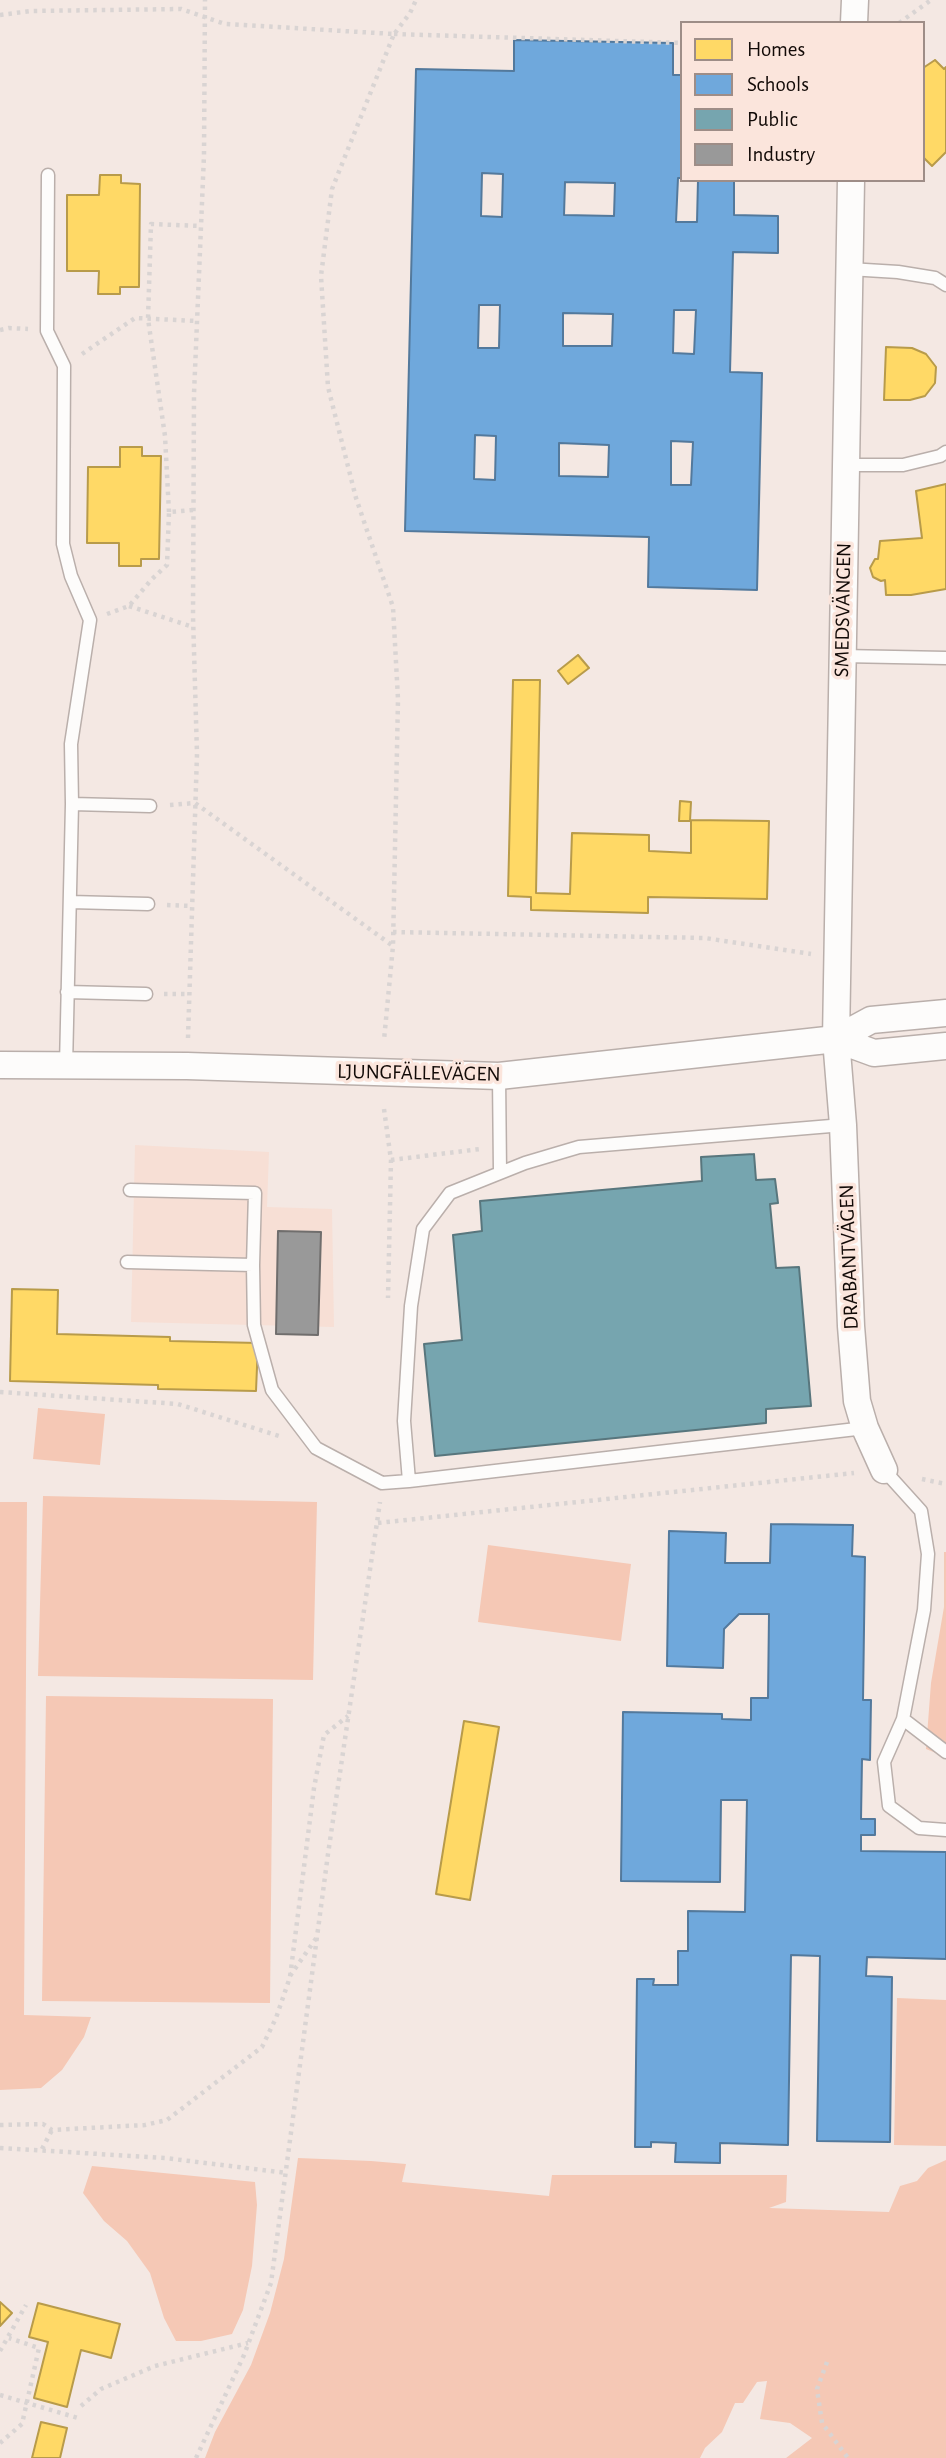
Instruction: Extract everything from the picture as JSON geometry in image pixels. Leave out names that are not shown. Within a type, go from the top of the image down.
[{"type":"street","points":[[854,21],[855,0]]},
{"type":"street","name":"SMEDSVÄNGEN","points":[[836,1039],[851,182]]},
{"type":"street","name":"LJUNGFÄLLEVÄGEN","points":[[0,1065],[187,1066],[499,1076],[836,1039],[871,1020],[946,1013]]},
{"type":"street","name":"LJUNGFÄLLEVÄGEN","points":[[836,1039],[874,1053],[946,1046]]},
{"type":"street","name":"DRABANTVÄGEN","points":[[836,1039],[857,1401],[884,1470]]},
{"type":"lane","points":[[48,175],[47,331],[64,366],[63,544],[71,576],[90,620],[71,744],[66,1066]]},
{"type":"lane","points":[[849,269],[935,278],[946,285]]},
{"type":"lane","points":[[845,465],[903,465],[946,452]]},
{"type":"lane","points":[[842,656],[946,658]]},
{"type":"lane","points":[[72,804],[150,806]]},
{"type":"lane","points":[[70,902],[148,904]]},
{"type":"lane","points":[[67,992],[146,994]]},
{"type":"lane","points":[[499,1076],[500,1172]]},
{"type":"lane","points":[[409,1481],[404,1421],[410,1319],[424,1229],[450,1193],[525,1163],[579,1147],[843,1125]]},
{"type":"lane","points":[[130,1190],[255,1193],[254,1325],[272,1390],[316,1448],[382,1483],[866,1428]]},
{"type":"lane","points":[[127,1262],[253,1265]]},
{"type":"lane","points":[[884,1470],[921,1511],[928,1554],[924,1611],[902,1719],[884,1762],[889,1806],[919,1828],[946,1830]]},
{"type":"lane","points":[[902,1719],[946,1752]]},
{"type":"path","points":[[187,1066],[197,754],[193,510],[204,155],[205,0]]},
{"type":"path","points":[[384,1040],[393,946],[398,699],[393,607],[356,498],[328,387],[321,276],[332,189],[394,34],[416,0]]},
{"type":"path","points":[[902,21],[931,0]]},
{"type":"path","points":[[0,15],[31,11],[181,9],[225,24],[394,34],[680,43]]},
{"type":"path","points":[[90,620],[129,606],[167,565],[169,512],[165,436],[148,318],[151,224],[201,226]]},
{"type":"path","points":[[64,366],[135,318],[197,321]]},
{"type":"path","points":[[169,512],[193,510]]},
{"type":"path","points":[[129,606],[193,627]]},
{"type":"path","points":[[195,803],[393,946]]},
{"type":"path","points":[[393,932],[705,938],[838,957]]},
{"type":"path","points":[[391,1160],[500,1147]]},
{"type":"path","points":[[0,1392],[178,1404],[316,1448]]},
{"type":"path","points":[[196,2458],[249,2343],[271,2283],[366,1583],[378,1523],[884,1470],[946,1484]]},
{"type":"path","points":[[0,2125],[43,2124],[52,2130],[145,2125],[167,2120],[262,2048],[290,1977],[312,1801],[324,1735],[348,1716]]},
{"type":"path","points":[[290,1977],[318,1934]]},
{"type":"path","points":[[42,2149],[52,2130]]},
{"type":"path","points":[[0,2148],[165,2158],[287,2173]]},
{"type":"path","points":[[0,2351],[26,2305]]},
{"type":"path","points":[[0,2443],[22,2424],[39,2348],[9,2338]]},
{"type":"path","points":[[81,2406],[101,2389],[155,2365],[249,2343]]},
{"type":"path","points":[[827,2362],[817,2389],[822,2423],[848,2458]]},
{"type":"path","points":[[0,2395],[78,2418]]},
{"type":"shaded area","points":[[135,1145],[269,1152],[267,1207],[332,1209],[334,1327],[131,1322]]},
{"type":"shaded area","points":[[38,1408],[105,1414],[100,1465],[33,1459]]},
{"type":"shaded area","points":[[43,1496],[317,1502],[313,1680],[38,1676]]},
{"type":"shaded area","points":[[0,1502],[27,1502],[24,2015],[91,2017],[84,2037],[62,2070],[41,2088],[0,2090]]},
{"type":"shaded area","points":[[488,1545],[631,1564],[621,1641],[478,1622]]},
{"type":"shaded area","points":[[944,1552],[946,1757],[926,1749],[931,1683],[944,1607]]},
{"type":"shaded area","points":[[46,1696],[273,1699],[270,2003],[42,2001]]},
{"type":"shaded area","points":[[897,1998],[946,2000],[946,2146],[894,2145]]},
{"type":"shaded area","points":[[298,2158],[406,2164],[402,2182],[549,2196],[552,2175],[787,2175],[786,2202],[769,2208],[889,2212],[900,2186],[917,2181],[928,2168],[946,2160],[946,2458],[786,2458],[812,2438],[790,2423],[760,2419],[767,2381],[757,2382],[743,2403],[735,2403],[722,2432],[705,2448],[700,2458],[205,2458],[215,2432],[251,2365],[270,2313],[284,2259]]},
{"type":"shaded area","points":[[92,2166],[255,2182],[257,2205],[252,2266],[243,2310],[232,2334],[201,2341],[176,2341],[164,2318],[150,2273],[127,2241],[104,2221],[83,2193]]},
{"type":"building: Homes","points":[[935,60],[944,69],[946,67],[946,152],[932,166],[925,159],[925,67]]},
{"type":"building: Homes","points":[[100,175],[121,175],[121,183],[140,184],[139,287],[120,287],[120,294],[98,294],[99,271],[67,271],[67,195],[99,195]]},
{"type":"building: Homes","points":[[886,347],[912,348],[926,354],[936,367],[935,383],[925,396],[910,400],[884,400]]},
{"type":"building: Homes","points":[[120,447],[142,447],[142,456],[161,456],[159,559],[141,559],[141,566],[119,566],[119,543],[87,543],[88,467],[120,467]]},
{"type":"building: Homes","points":[[946,484],[946,589],[911,595],[886,595],[885,580],[873,577],[870,568],[875,559],[878,559],[880,541],[922,538],[916,491]]},
{"type":"building: Homes","points":[[578,655],[589,668],[568,684],[558,671]]},
{"type":"building: Homes","points":[[513,680],[540,680],[536,893],[570,894],[572,833],[649,835],[649,851],[691,853],[691,820],[769,821],[767,899],[648,897],[648,913],[531,910],[531,897],[508,896]]},
{"type":"building: Homes","points":[[680,801],[691,802],[690,821],[679,821]]},
{"type":"building: Homes","points":[[12,1289],[58,1290],[57,1334],[258,1343],[256,1391],[10,1381]]},
{"type":"building: Homes","points":[[464,1721],[499,1727],[470,1900],[436,1894]]},
{"type":"building: Homes","points":[[0,2302],[12,2313],[0,2326]]},
{"type":"building: Homes","points":[[38,2303],[120,2324],[111,2358],[81,2350],[67,2407],[34,2398],[48,2342],[29,2337]]},
{"type":"building: Homes","points":[[41,2422],[67,2428],[60,2458],[32,2458]]},
{"type":"building: Schools","points":[[514,40],[673,43],[673,75],[680,75],[680,178],[676,222],[697,222],[698,182],[734,182],[734,215],[778,216],[778,253],[733,252],[730,372],[762,373],[757,590],[648,587],[649,537],[405,531],[416,69],[514,71]],"holes":[[[482,173],[503,174],[502,217],[481,216]],[[565,182],[615,183],[614,216],[564,215]],[[479,305],[500,305],[499,348],[478,348]],[[674,310],[696,310],[694,354],[673,353]],[[563,313],[613,314],[612,346],[563,346]],[[475,435],[496,436],[495,480],[474,479]],[[671,441],[693,442],[691,485],[671,485]],[[559,443],[609,445],[608,477],[559,476]]]},
{"type":"building: Schools","points":[[771,1524],[853,1525],[852,1556],[865,1557],[863,1700],[871,1700],[870,1760],[862,1759],[861,1819],[875,1819],[875,1835],[861,1835],[861,1851],[946,1852],[946,1959],[867,1957],[866,1976],[892,1977],[890,2142],[817,2141],[820,1956],[791,1955],[788,2145],[720,2143],[720,2163],[675,2162],[676,2143],[651,2142],[651,2147],[635,2147],[637,1979],[654,1979],[653,1985],[678,1985],[678,1951],[688,1951],[688,1911],[745,1912],[747,1800],[721,1800],[720,1882],[621,1881],[623,1712],[722,1714],[722,1719],[751,1720],[751,1698],[768,1698],[769,1614],[739,1614],[724,1629],[723,1668],[667,1666],[669,1531],[726,1533],[725,1563],[770,1563]]},
{"type":"building: Public","points":[[754,1154],[756,1180],[775,1179],[778,1203],[770,1204],[776,1268],[799,1267],[811,1406],[766,1409],[766,1423],[435,1456],[424,1344],[462,1340],[453,1235],[482,1231],[480,1201],[702,1181],[701,1157]]},
{"type":"building: Industry","points":[[278,1231],[321,1232],[318,1335],[276,1334]]}]
